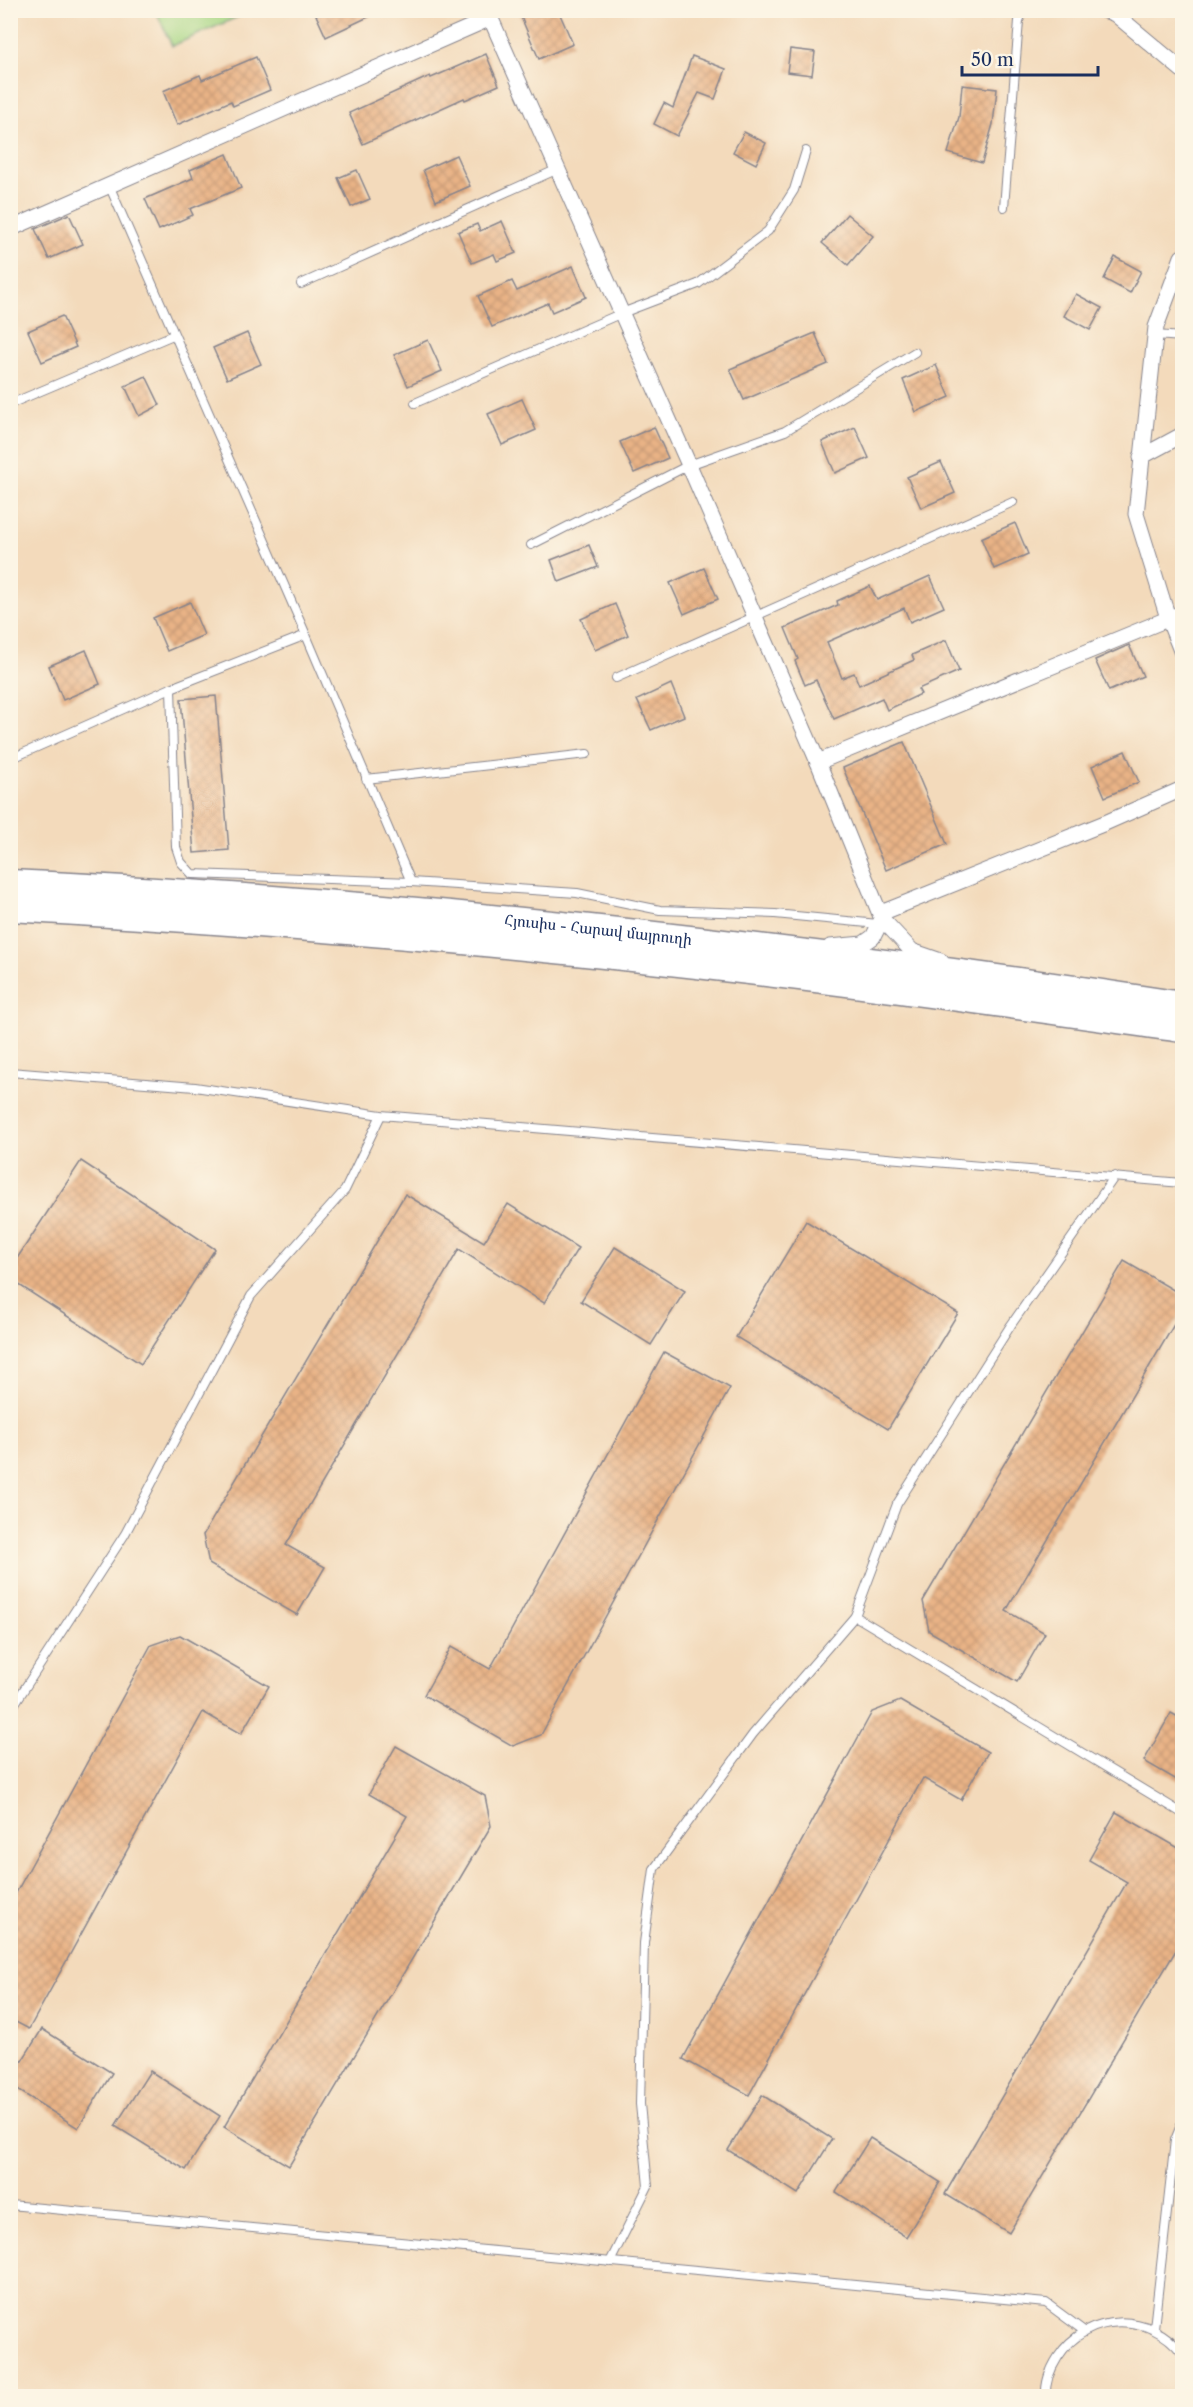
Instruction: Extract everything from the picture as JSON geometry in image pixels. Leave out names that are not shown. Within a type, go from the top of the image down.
[{"type":"highway","name":"Հյուսիս - Հարավ մայրուղի","points":[[10,884],[270,900],[463,916],[786,951],[1182,1006]]},
{"type":"highway","name":"Հյուսիս - Հարավ մայրուղի","points":[[10,907],[221,919],[516,945],[825,980],[1182,1028]]},
{"type":"street","points":[[1104,10],[1115,14],[1182,70]]},
{"type":"street","points":[[10,229],[489,14],[818,762],[880,919],[912,951],[988,979]]},
{"type":"street","points":[[1182,257],[1156,335],[1136,514],[1168,618],[1182,653]]},
{"type":"street","points":[[1141,458],[1182,435]]},
{"type":"street","points":[[818,762],[1182,613]]},
{"type":"street","points":[[786,951],[863,944],[873,937],[880,919],[1182,789]]},
{"type":"lane","points":[[1005,207],[1019,21],[1023,10]]},
{"type":"lane","points":[[414,403],[622,313],[698,284],[768,231],[794,190],[806,151]]},
{"type":"lane","points":[[301,284],[558,169]]},
{"type":"lane","points":[[109,185],[306,635],[411,882]]},
{"type":"lane","points":[[10,404],[173,335]]},
{"type":"lane","points":[[1156,335],[1182,337]]},
{"type":"lane","points":[[531,545],[689,465],[785,431],[915,352]]},
{"type":"lane","points":[[616,678],[1012,502]]},
{"type":"lane","points":[[10,759],[171,688],[306,635]]},
{"type":"lane","points":[[171,688],[176,848],[181,862],[192,874],[411,882],[578,893],[660,910],[880,919]]},
{"type":"lane","points":[[366,778],[587,754]]},
{"type":"lane","points":[[10,1072],[195,1087],[381,1115],[1182,1183]]},
{"type":"lane","points":[[10,1711],[125,1533],[251,1296],[345,1190],[381,1115]]},
{"type":"lane","points":[[610,2262],[648,2186],[640,2104],[644,1943],[654,1869],[753,1734],[855,1616],[897,1504],[1011,1325],[1115,1176]]},
{"type":"lane","points":[[855,1616],[1182,1813]]},
{"type":"lane","points":[[1154,2328],[1174,2140],[1182,2123]]},
{"type":"lane","points":[[10,2205],[1046,2303],[1084,2331]]},
{"type":"lane","points":[[1046,2397],[1052,2367],[1065,2347],[1084,2331],[1106,2322],[1131,2321],[1154,2328],[1178,2341],[1182,2353]]},
{"type":"green space","points":[[156,11],[251,11],[172,46]]},
{"type":"building","points":[[325,10],[383,10],[326,37],[316,15]]},
{"type":"building","points":[[518,10],[558,10],[573,44],[539,59]]},
{"type":"building","points":[[790,49],[815,52],[812,75],[787,72]]},
{"type":"building","points":[[486,54],[499,85],[465,100],[464,98],[363,144],[349,113],[430,76],[431,78]]},
{"type":"building","points":[[692,56],[726,69],[715,99],[699,93],[677,136],[654,124],[664,103],[673,108]]},
{"type":"building","points":[[256,57],[270,90],[233,106],[231,101],[177,125],[163,91],[200,75],[202,80]]},
{"type":"building","points":[[962,85],[997,89],[993,124],[982,163],[948,153],[959,117]]},
{"type":"building","points":[[744,132],[766,143],[756,164],[733,152]]},
{"type":"building","points":[[227,154],[241,188],[190,209],[193,215],[159,230],[145,199],[193,178],[190,170]]},
{"type":"building","points":[[456,155],[470,186],[436,201],[423,170]]},
{"type":"building","points":[[357,170],[370,199],[351,207],[338,178]]},
{"type":"building","points":[[69,214],[83,244],[49,259],[35,229]]},
{"type":"building","points":[[847,214],[873,236],[848,265],[822,243]]},
{"type":"building","points":[[502,221],[516,253],[497,261],[494,254],[472,263],[458,232],[477,224],[480,231]]},
{"type":"building","points":[[1115,257],[1141,271],[1130,293],[1104,279]]},
{"type":"building","points":[[573,266],[586,297],[552,312],[548,303],[492,327],[478,296],[512,281],[517,291]]},
{"type":"building","points":[[1076,294],[1102,308],[1090,330],[1064,316]]},
{"type":"building","points":[[62,316],[76,347],[42,362],[28,331]]},
{"type":"building","points":[[247,333],[261,364],[227,379],[213,348]]},
{"type":"building","points":[[815,333],[828,364],[744,400],[730,369]]},
{"type":"building","points":[[428,340],[442,371],[408,386],[394,355]]},
{"type":"building","points":[[936,365],[950,397],[916,412],[903,380]]},
{"type":"building","points":[[146,376],[160,405],[139,416],[125,386]]},
{"type":"building","points":[[522,399],[536,430],[502,445],[488,414]]},
{"type":"building","points":[[654,427],[668,458],[634,473],[620,442]]},
{"type":"building","points":[[855,427],[869,458],[835,473],[822,442]]},
{"type":"building","points":[[941,462],[955,493],[921,508],[907,477]]},
{"type":"building","points":[[1015,523],[1028,554],[994,569],[981,538]]},
{"type":"building","points":[[589,545],[598,567],[559,582],[551,560]]},
{"type":"building","points":[[704,568],[718,599],[684,614],[670,583]]},
{"type":"building","points":[[930,576],[944,607],[910,622],[904,608],[827,642],[842,678],[854,673],[859,685],[914,660],[912,655],[946,640],[959,671],[918,689],[921,694],[887,710],[882,698],[834,719],[816,680],[805,685],[795,661],[798,659],[785,628],[838,605],[837,601],[870,586],[877,600]]},
{"type":"building","points":[[190,602],[204,635],[167,651],[153,618]]},
{"type":"building","points":[[615,604],[628,635],[595,650],[581,619]]},
{"type":"building","points":[[1129,645],[1143,676],[1109,691],[1095,660]]},
{"type":"building","points":[[86,650],[100,684],[63,700],[49,666]]},
{"type":"building","points":[[671,684],[684,716],[651,730],[637,700]]},
{"type":"building","points":[[216,696],[229,850],[194,853],[181,699]]},
{"type":"building","points":[[904,742],[947,844],[886,870],[843,768]]},
{"type":"building","points":[[1125,751],[1139,782],[1105,797],[1092,766]]},
{"type":"building","points":[[81,1161],[215,1249],[141,1364],[10,1279],[10,1269]]},
{"type":"building","points":[[405,1194],[484,1242],[508,1204],[578,1248],[544,1303],[459,1249],[286,1545],[325,1567],[297,1615],[209,1564],[203,1535]]},
{"type":"building","points":[[806,1221],[958,1313],[888,1429],[736,1337]]},
{"type":"building","points":[[615,1247],[685,1291],[651,1345],[581,1301]]},
{"type":"building","points":[[1124,1261],[1182,1295],[1182,1311],[1006,1611],[1045,1633],[1017,1682],[929,1631],[923,1601]]},
{"type":"building","points":[[664,1352],[730,1388],[541,1735],[513,1746],[424,1695],[451,1647],[490,1669]]},
{"type":"building","points":[[180,1635],[269,1686],[241,1734],[203,1712],[29,2029],[10,2019],[10,1904],[151,1645]]},
{"type":"building","points":[[900,1701],[988,1752],[961,1800],[923,1778],[749,2095],[683,2059],[872,1712]]},
{"type":"building","points":[[1171,1713],[1182,1719],[1182,1783],[1144,1761]]},
{"type":"building","points":[[396,1746],[485,1796],[491,1826],[289,2166],[224,2127],[407,1816],[369,1794]]},
{"type":"building","points":[[1116,1812],[1182,1850],[1182,1940],[1009,2233],[945,2194],[1127,1882],[1089,1860]]},
{"type":"building","points":[[42,2029],[112,2073],[78,2128],[10,2085],[10,2080]]},
{"type":"building","points":[[150,2071],[220,2116],[186,2170],[115,2126]]},
{"type":"building","points":[[762,2095],[832,2139],[798,2194],[728,2150]]},
{"type":"building","points":[[870,2138],[940,2182],[906,2237],[836,2192]]}]
